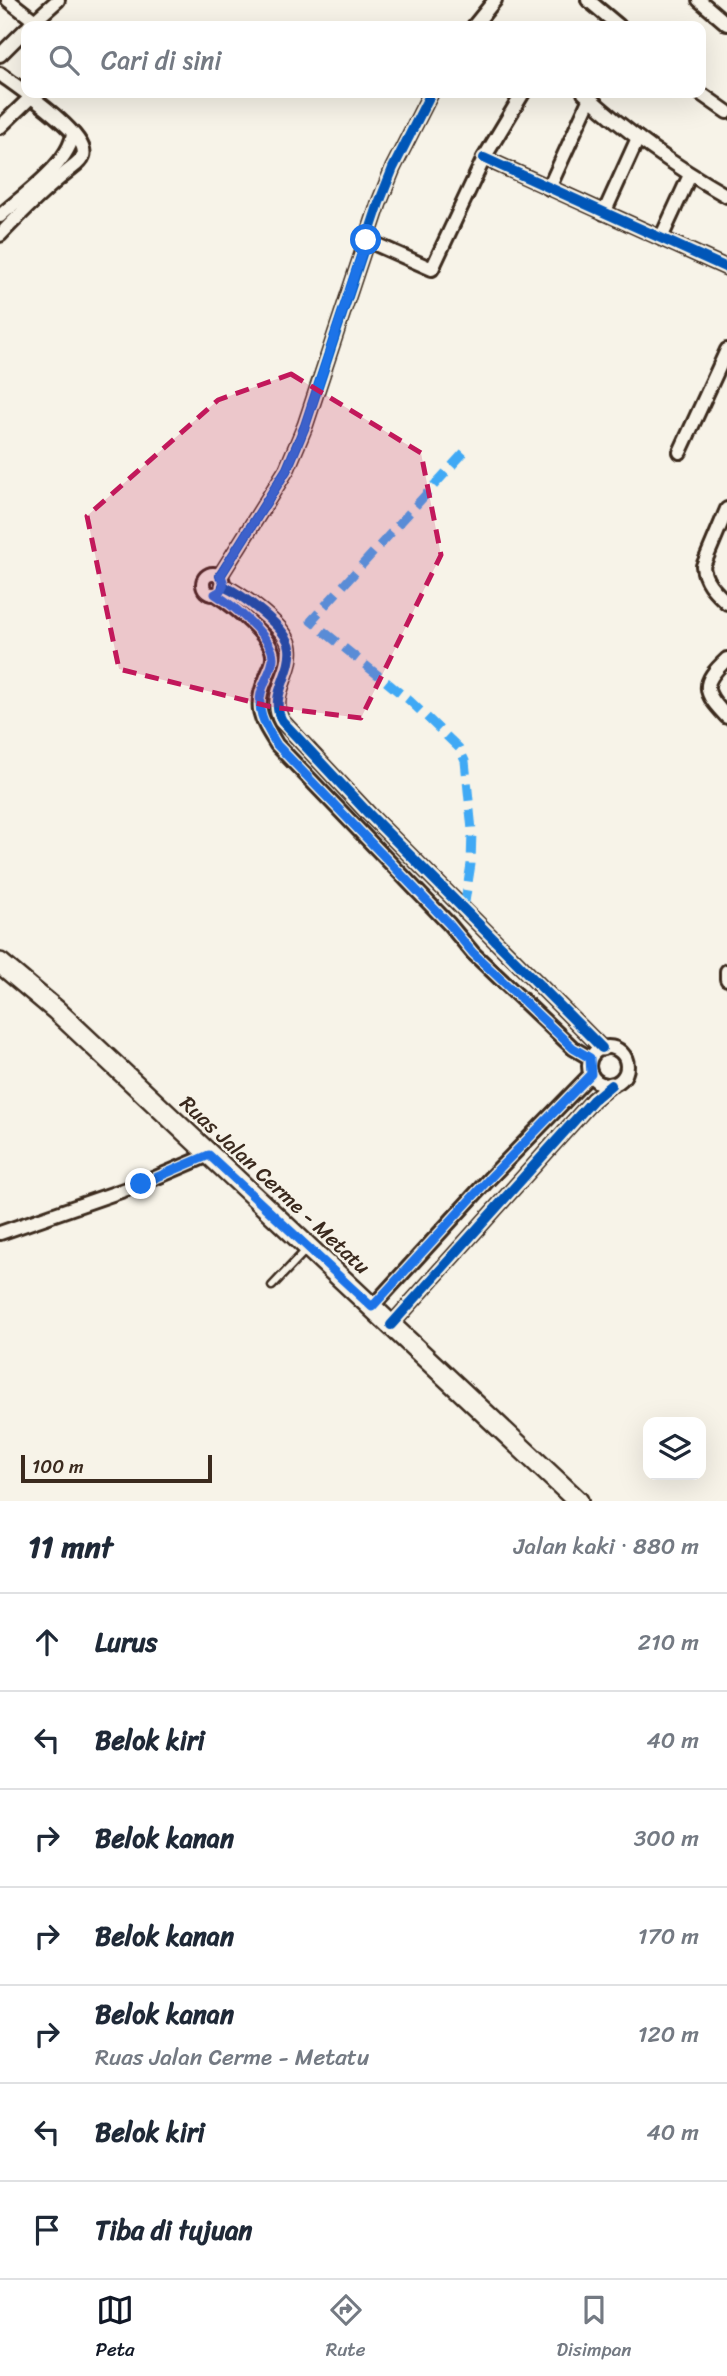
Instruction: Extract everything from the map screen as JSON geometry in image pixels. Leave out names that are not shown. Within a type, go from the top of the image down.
[{"type":"main road","name":"Ruas Jalan Cerme - Metatu","points":[[0,963],[55,1010],[578,1501]]},
{"type":"street","points":[[8,0],[26,21]]},
{"type":"street","points":[[34,21],[58,0]]},
{"type":"street","points":[[478,21],[495,0]]},
{"type":"street","points":[[588,0],[613,21]]},
{"type":"street","points":[[699,0],[727,24]]},
{"type":"street","points":[[0,55],[21,34]]},
{"type":"street","points":[[0,74],[21,91]]},
{"type":"street","points":[[706,97],[727,112]]},
{"type":"street","points":[[0,127],[30,98],[58,118],[80,140],[83,148],[83,157],[42,192],[0,235]]},
{"type":"street","points":[[220,585],[287,469],[305,426],[393,167],[428,98]]},
{"type":"street","points":[[366,240],[432,269],[484,158],[520,98]]},
{"type":"street","points":[[549,188],[586,98]]},
{"type":"street","points":[[589,98],[638,138],[690,175],[727,196]]},
{"type":"street","points":[[0,216],[62,159],[70,147],[73,134]]},
{"type":"street","points":[[604,212],[638,138]]},
{"type":"street","points":[[484,158],[727,268]]},
{"type":"street","points":[[661,238],[690,175]]},
{"type":"street","points":[[680,452],[727,350]]},
{"type":"street","points":[[727,509],[703,566],[703,575],[727,603]]},
{"type":"street","points":[[220,585],[236,592],[286,635],[290,646],[290,662],[277,700],[277,713],[282,721],[369,814],[602,1048],[617,1049],[627,1061],[624,1077],[593,1100],[391,1325]]},
{"type":"street","points":[[220,585],[271,647],[273,657],[260,692],[258,706],[261,719],[277,745],[449,924],[473,953],[573,1048],[590,1058]]},
{"type":"street","points":[[727,659],[712,673],[707,688],[711,700],[727,717]]},
{"type":"street","points":[[449,924],[464,908]]},
{"type":"street","points":[[727,971],[727,979]]},
{"type":"street","points":[[590,1058],[602,1048]]},
{"type":"street","points":[[590,1058],[591,1074],[603,1084],[611,1085]]},
{"type":"street","points":[[372,1307],[489,1179],[591,1074]]},
{"type":"street","points":[[0,1233],[141,1184],[209,1155]]},
{"type":"street","points":[[489,1179],[508,1195]]},
{"type":"lane","points":[[272,1286],[309,1248]]},
{"type":"highlighted area","points":[[291,374],[421,453],[441,555],[361,718],[272,707],[119,669],[87,516],[218,400]]},
{"type":"marked path","points":[[464,908],[471,864],[472,830],[465,761],[459,748],[410,701],[311,621],[468,448]]},
{"type":"cycle path","points":[[220,576],[287,469],[305,426],[379,203],[393,168],[428,98]]},
{"type":"cycle path","points":[[484,158],[727,268]]},
{"type":"cycle path","points":[[223,586],[262,612],[287,640],[290,658],[278,702],[282,721],[369,814],[602,1048]]},
{"type":"cycle path","points":[[391,1325],[593,1100],[611,1085]]},
{"type":"route","points":[[141,1184],[209,1155],[372,1307],[489,1179],[591,1074],[590,1058],[573,1048],[473,953],[449,924],[277,745],[261,719],[258,706],[260,692],[271,667],[271,647],[227,601],[215,594],[221,592],[223,586],[220,576],[287,469],[305,426],[366,240]]}]
